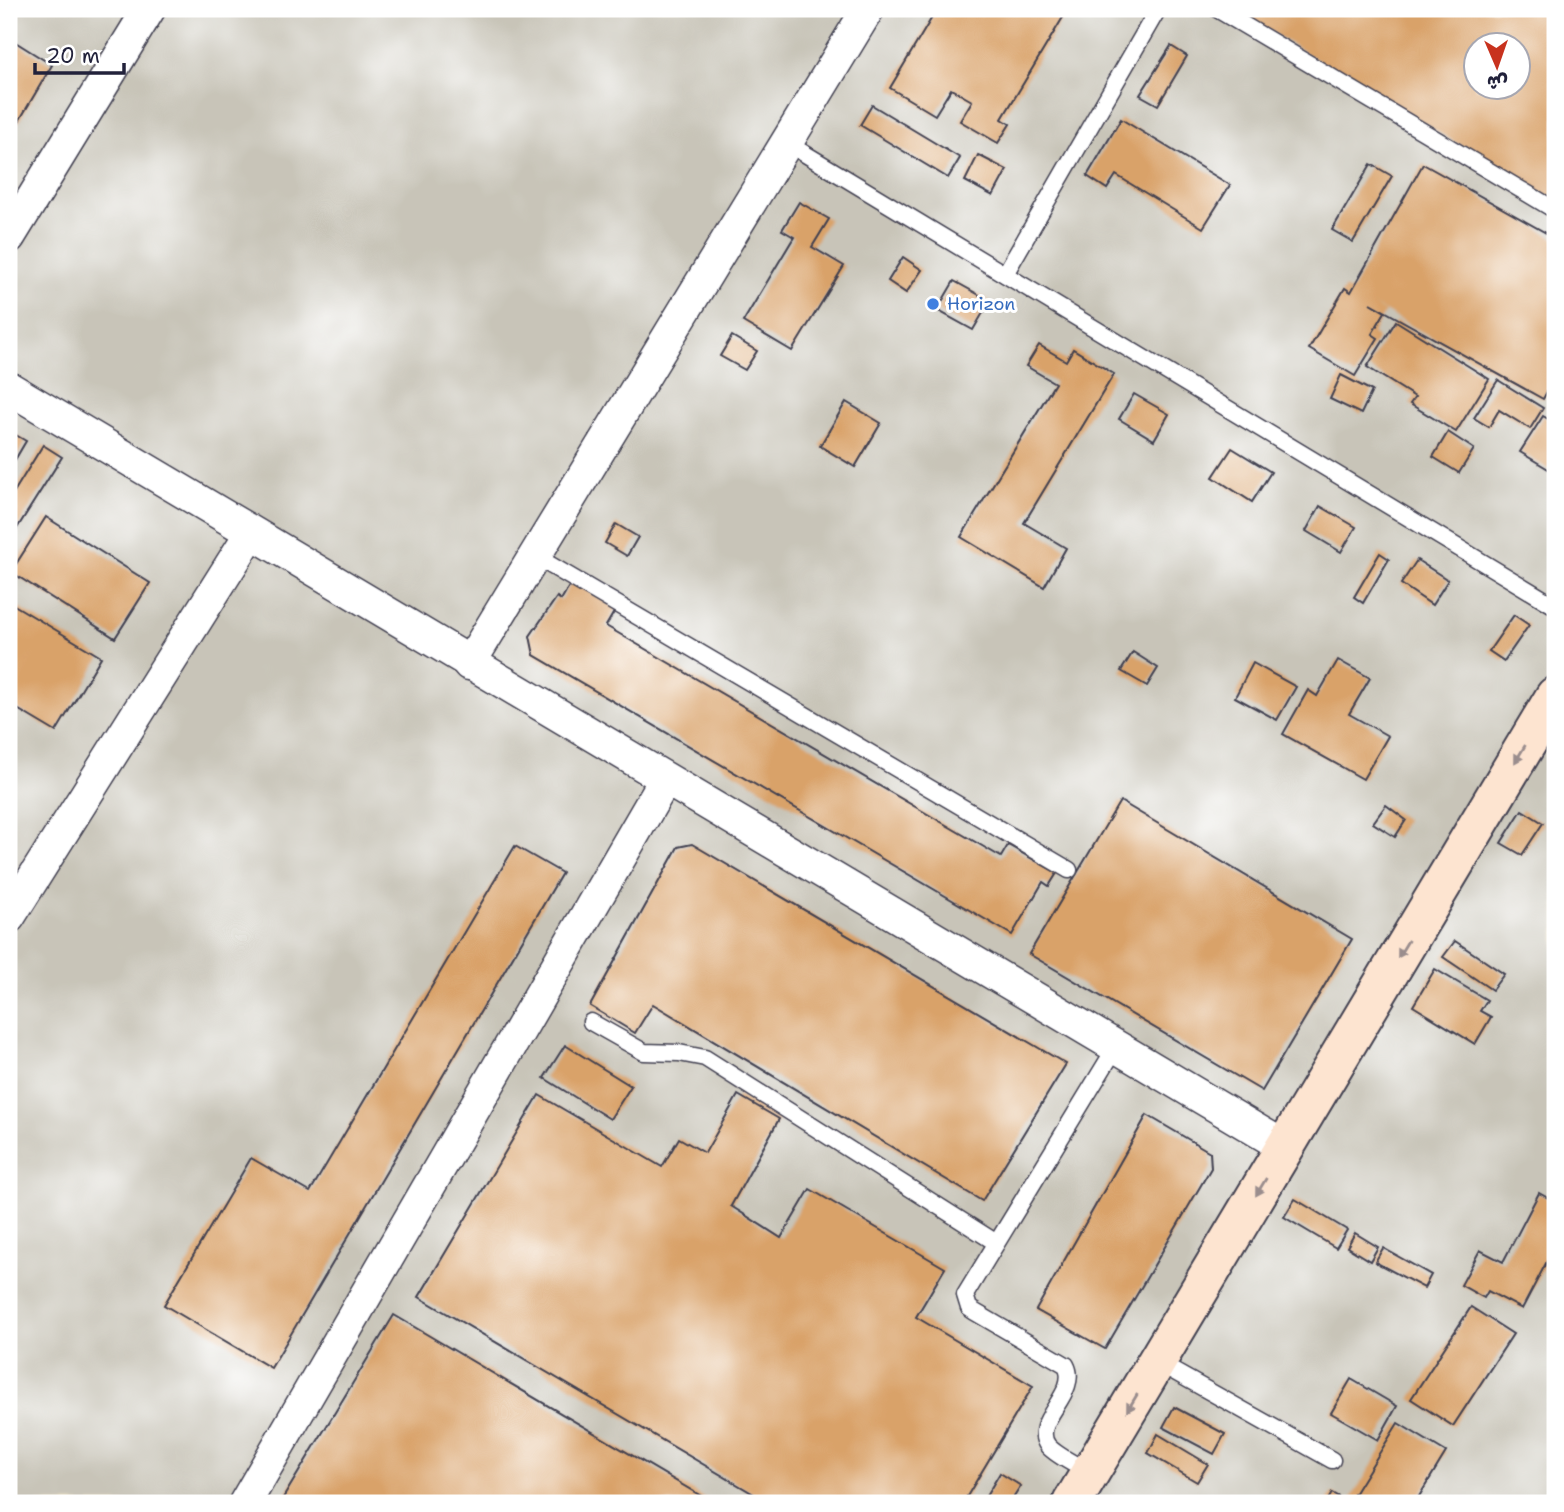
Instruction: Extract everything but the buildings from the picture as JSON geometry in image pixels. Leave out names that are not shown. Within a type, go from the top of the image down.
[{"type":"main road","points":[[1081,1488],[1555,696]]},
{"type":"street","points":[[9,237],[149,9]]},
{"type":"street","points":[[469,664],[866,10]]},
{"type":"street","points":[[9,388],[1285,1147]]},
{"type":"street","points":[[9,917],[251,533]]},
{"type":"street","points":[[245,1503],[665,780]]},
{"type":"lane","points":[[1005,274],[1158,9]]},
{"type":"lane","points":[[1217,9],[1555,210]]},
{"type":"lane","points":[[787,143],[1555,606]]},
{"type":"lane","points":[[535,556],[1069,870]]},
{"type":"lane","points":[[591,1022],[644,1052],[679,1053],[705,1058],[995,1242]]},
{"type":"lane","points":[[1081,1488],[1044,1438],[1046,1425],[1070,1378],[1066,1365],[975,1312],[965,1302],[967,1288],[1116,1047]]},
{"type":"lane","points":[[1157,1362],[1332,1460]]},
{"type":"shaded area","points":[[9,9],[1555,9],[1555,1503],[9,1503]]},
{"type":"place","name":"Horizon","points":[[933,304]]}]
